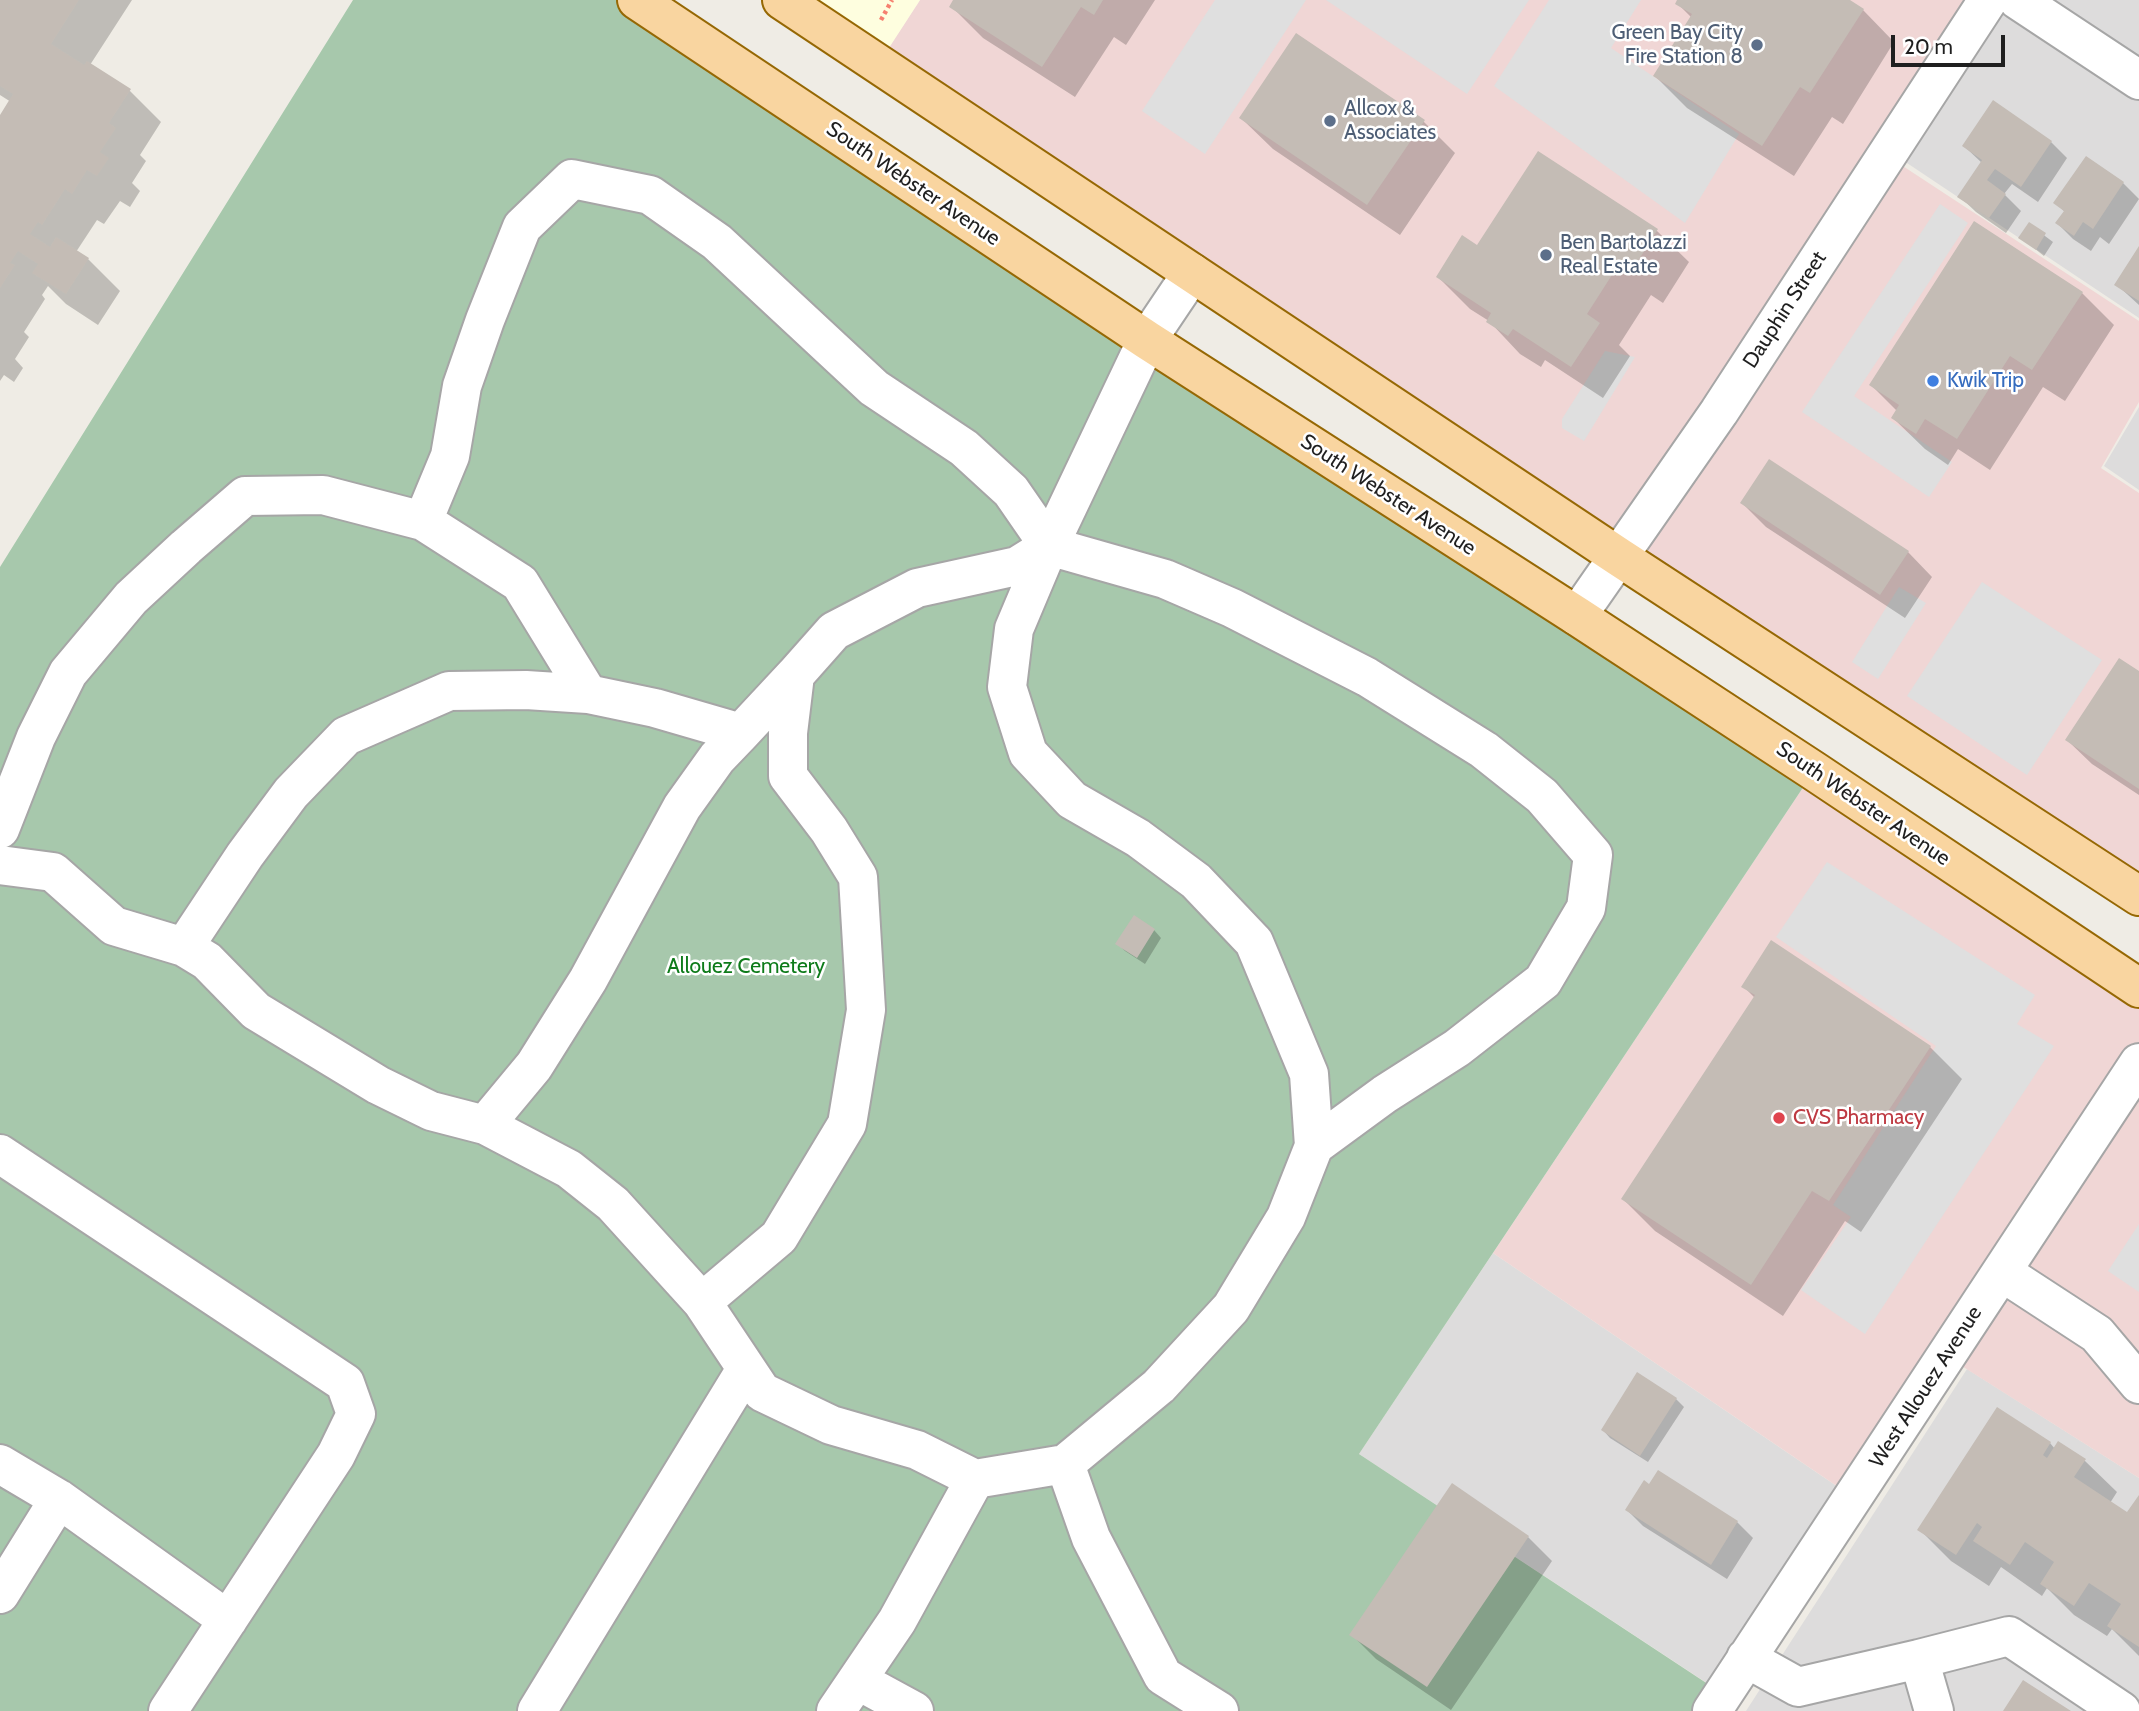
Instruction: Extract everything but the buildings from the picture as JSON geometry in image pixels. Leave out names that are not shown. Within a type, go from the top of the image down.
[{"type":"main road","name":"South Webster Avenue","points":[[637,0],[1147,341],[1803,763],[2139,988]]},
{"type":"main road","points":[[782,0],[1619,557],[2139,896]]},
{"type":"street","name":"Dauphin Street","points":[[1577,616],[1732,391],[1988,0]]},
{"type":"street","points":[[2018,0],[2139,80]]},
{"type":"street","points":[[423,521],[450,456],[462,386],[522,227],[572,179],[650,195],[717,242],[874,388],[964,448],[1011,491],[1049,546],[1166,579],[1231,608],[1367,677],[1484,750],[1542,796],[1592,855],[1586,908],[1543,981],[1457,1048],[1385,1094],[1314,1146]]},
{"type":"street","points":[[0,865],[53,872],[114,926],[184,947],[206,961],[256,1012],[378,1085],[431,1111],[485,1125],[569,1169],[613,1203],[702,1302],[762,1392],[831,1425],[917,1450],[975,1479],[1065,1464],[1159,1386],[1231,1308],[1286,1217],[1314,1146],[1309,1074],[1254,942],[1196,881],[1138,838],[1072,800],[1028,753],[1007,687],[1014,629],[1049,546],[1147,341],[1192,273]]},
{"type":"street","points":[[0,829],[36,737],[68,673],[131,598],[245,496],[323,495],[423,521],[520,583],[588,695]]},
{"type":"street","points":[[485,1125],[534,1066],[588,980],[682,807],[717,758],[834,631],[917,588],[1017,566],[1049,546]]},
{"type":"street","points":[[702,1302],[779,1237],[846,1124],[866,1010],[858,877],[830,830],[788,776],[788,733],[795,675]]},
{"type":"street","points":[[184,947],[245,855],[291,793],[346,736],[449,691],[526,690],[588,695],[655,708],[741,733]]},
{"type":"street","name":"West Allouez Avenue","points":[[1712,1711],[2139,1063]]},
{"type":"street","points":[[0,1154],[345,1383],[356,1414],[336,1455],[169,1711]]},
{"type":"street","points":[[2002,1272],[2097,1334],[2139,1384]]},
{"type":"street","points":[[537,1711],[746,1368]]},
{"type":"street","points":[[0,1464],[59,1499],[228,1620]]},
{"type":"street","points":[[1065,1464],[1091,1538],[1163,1676],[1219,1711]]},
{"type":"street","points":[[836,1711],[897,1622],[975,1479]]},
{"type":"street","points":[[0,1594],[59,1499]]},
{"type":"street","points":[[1746,1658],[1799,1699],[1919,1658],[2009,1636],[2121,1711]]},
{"type":"street","points":[[1919,1658],[1934,1711]]},
{"type":"street","points":[[858,1680],[914,1711]]},
{"type":"path","points":[[877,27],[892,0]]},
{"type":"shaded area","points":[[806,0],[920,0],[885,54]]},
{"type":"shaded area","points":[[920,0],[1988,0],[1886,155],[2139,321],[2139,402],[2101,468],[2139,493],[2139,896],[878,64]]},
{"type":"shaded area","points":[[1215,0],[1306,0],[1205,154],[1142,111]]},
{"type":"shaded area","points":[[1326,0],[1529,0],[1467,94]]},
{"type":"shaded area","points":[[1549,0],[1641,0],[1611,48],[1739,134],[1685,223],[1494,86]]},
{"type":"shaded area","points":[[2000,0],[2139,0],[2139,318],[1895,155]]},
{"type":"shaded area","points":[[1940,204],[1968,223],[1854,396],[1952,462],[1929,497],[1802,412]]},
{"type":"shaded area","points":[[1605,351],[1635,357],[1584,441],[1562,428],[1562,419]]},
{"type":"shaded area","points":[[2139,407],[2139,490],[2104,466]]},
{"type":"shaded area","points":[[1982,582],[2102,660],[2027,775],[1907,696]]},
{"type":"shaded area","points":[[1899,587],[1926,603],[1878,679],[1852,662]]},
{"type":"shaded area","points":[[1814,771],[2139,988],[2139,1478],[1946,1356],[1853,1497],[1493,1253]]},
{"type":"shaded area","points":[[1827,862],[2035,995],[2017,1024],[2054,1046],[1865,1334],[1801,1290],[1851,1217],[1833,1205],[1936,1046],[1776,937]]},
{"type":"shaded area","points":[[2139,1224],[2139,1292],[2108,1271]]},
{"type":"shaded area","points":[[1493,1253],[1844,1491],[1716,1689],[1359,1454]]},
{"type":"shaded area","points":[[1967,1369],[2139,1478],[2139,1711],[1746,1711]]},
{"type":"green space","name":"Allouez Cemetery","points":[[353,0],[637,0],[1814,771],[1359,1454],[1723,1694],[1712,1711],[0,1711],[0,567]]},
{"type":"place","name":"Green Bay City Fire Station 8","points":[[1757,45]]},
{"type":"place","name":"Allcox & Associates","points":[[1330,121]]},
{"type":"place","name":"Ben Bartolazzi Real Estate","points":[[1546,255]]},
{"type":"place","name":"Kwik Trip","points":[[1933,381]]},
{"type":"place","name":"CVS Pharmacy","points":[[1779,1118]]}]
